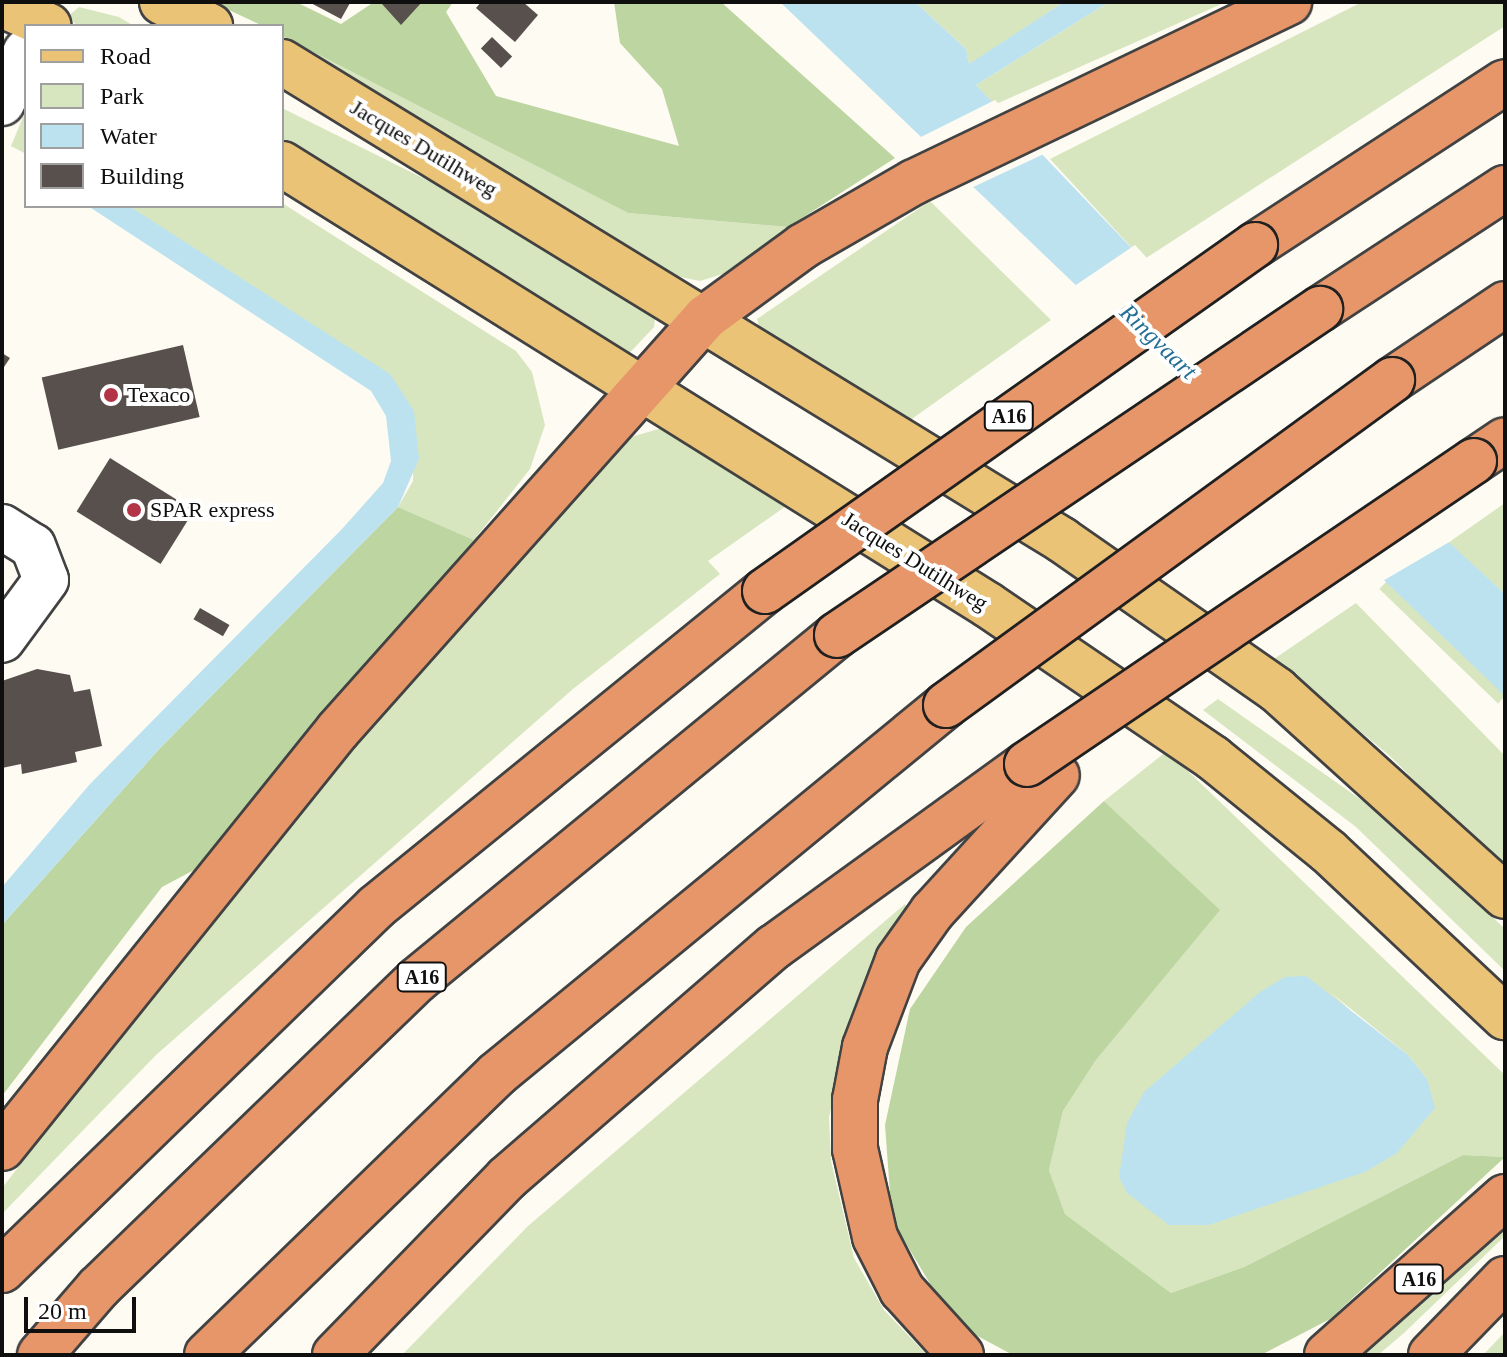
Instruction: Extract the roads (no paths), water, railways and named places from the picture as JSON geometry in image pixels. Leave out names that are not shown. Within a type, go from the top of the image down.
[{"type":"highway","points":[[2,1148],[338,730],[706,317],[803,246],[914,182],[1047,115],[1289,2]]},
{"type":"highway","name":"A16","points":[[2,1270],[376,907],[765,591],[1255,245],[1505,82]]},
{"type":"highway","name":"A16","points":[[40,1355],[98,1288],[417,980],[837,635],[1505,188]]},
{"type":"highway","points":[[207,1355],[497,1074],[946,705],[1392,380],[1505,304]]},
{"type":"highway","points":[[335,1355],[507,1178],[774,947],[1042,770],[1153,676],[1489,450]]},
{"type":"highway","points":[[961,1355],[902,1290],[875,1237],[855,1149],[855,1100],[865,1047],[898,960],[1042,770]]},
{"type":"highway","name":"A16","points":[[1327,1355],[1505,1197]]},
{"type":"highway","name":"A16","points":[[1431,1355],[1505,1279]]},
{"type":"main road","points":[[162,2],[206,24]]},
{"type":"main road","name":"Jacques Dutilhweg","points":[[284,63],[706,317],[1062,540],[1277,690],[1505,896]]},
{"type":"main road","name":"Jacques Dutilhweg","points":[[284,165],[638,390],[988,605],[1213,758],[1328,851],[1505,1017]]},
{"type":"street","points":[[2,103],[24,47]]},
{"type":"street","points":[[2,527],[33,546],[46,580],[2,640]]},
{"type":"water","name":"Ringvaart","points":[[780,2],[915,2],[966,49],[969,64],[1064,2],[1109,2],[976,85],[1143,260],[1505,594],[1505,696]]},
{"type":"water","points":[[91,208],[132,208],[390,374],[414,411],[419,459],[398,507],[160,748],[2,925],[2,887],[90,784],[342,529],[383,483],[391,461],[386,416],[371,391]]},
{"type":"water","points":[[1306,976],[1408,1055],[1427,1079],[1435,1108],[1397,1153],[1365,1172],[1209,1225],[1169,1225],[1127,1193],[1119,1177],[1127,1123],[1144,1092],[1260,992],[1285,977]]},
{"type":"place","name":"Texaco","points":[[111,395]]},
{"type":"place","name":"SPAR express","points":[[134,510]]}]
